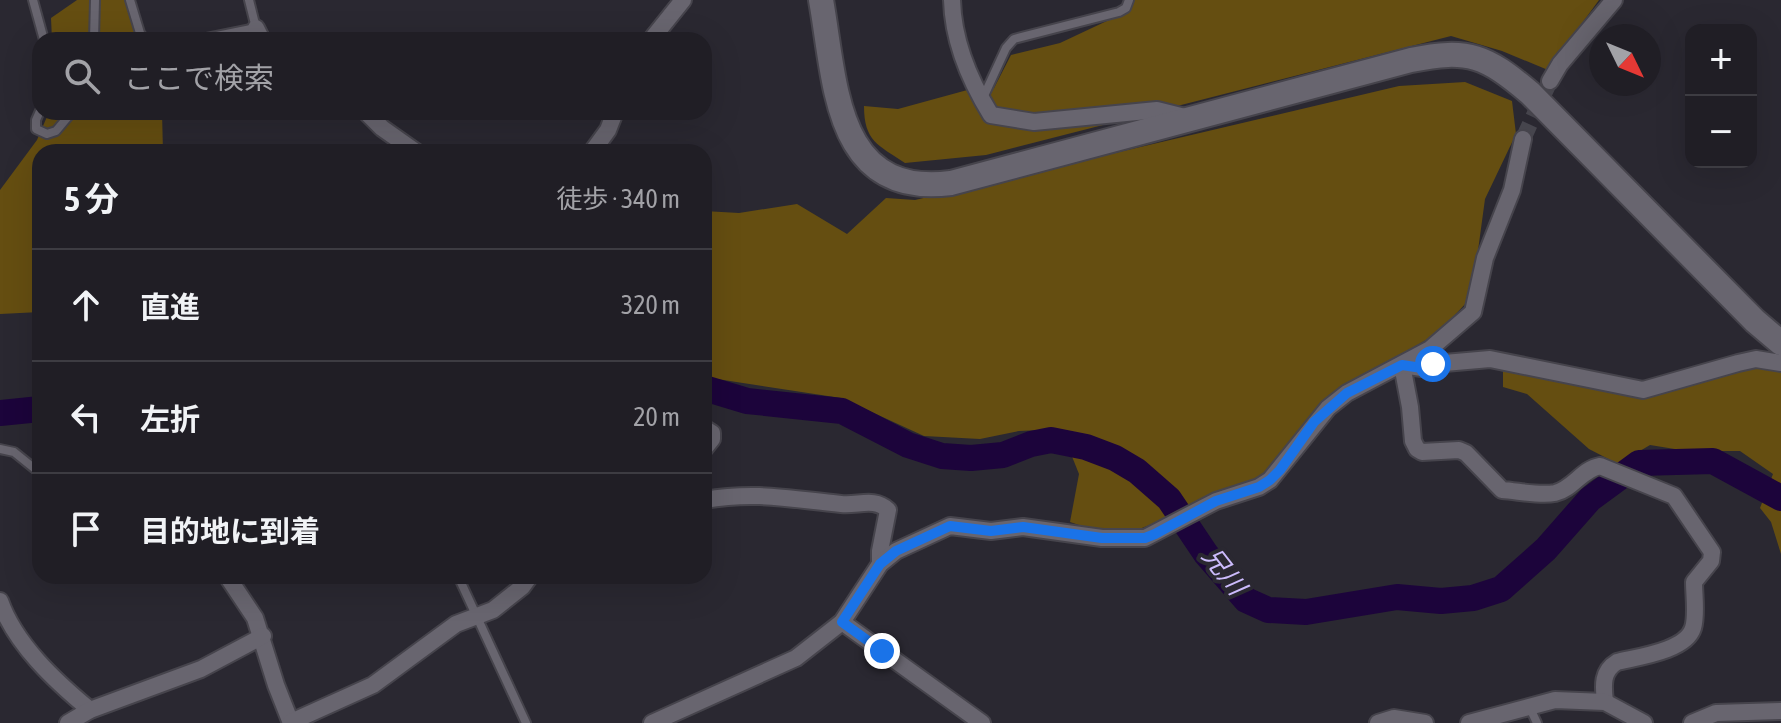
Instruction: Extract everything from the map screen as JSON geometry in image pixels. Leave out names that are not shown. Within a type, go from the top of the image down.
[{"type":"street","points":[[657,32],[683,0]]},
{"type":"street","points":[[821,0],[841,109],[853,144],[875,167],[907,182],[936,185],[1437,55],[1479,59],[1500,68],[1530,93],[1755,321],[1781,343]]},
{"type":"street","points":[[952,0],[954,24],[966,64],[991,115],[1034,122],[1157,110],[1190,118]]},
{"type":"street","points":[[1550,81],[1560,64],[1614,0]]},
{"type":"street","points":[[374,120],[405,144]]},
{"type":"street","points":[[598,144],[612,120]]},
{"type":"street","points":[[652,723],[796,658],[842,622],[880,564],[896,551],[950,526],[991,531],[1023,527],[1102,538],[1145,538],[1216,501],[1259,487],[1270,480],[1328,408],[1347,393],[1430,349],[1473,312],[1485,258],[1512,190],[1523,139]]},
{"type":"street","points":[[1402,365],[1422,368],[1433,364],[1490,359],[1643,390],[1756,359],[1781,363]]},
{"type":"street","points":[[1402,365],[1413,441],[1417,449],[1422,452],[1459,450],[1466,453],[1502,490],[1554,493],[1566,488],[1593,467],[1600,466],[1674,496],[1712,552],[1711,561],[1694,582],[1693,629],[1687,638],[1670,649],[1610,666],[1603,685],[1605,702]]},
{"type":"street","points":[[712,499],[764,494],[845,505],[875,502],[888,510],[880,564]]},
{"type":"street","points":[[232,584],[263,636],[276,685],[291,722],[373,685],[456,624],[478,617],[502,603],[524,584]]},
{"type":"street","points":[[0,601],[7,618],[49,676],[90,710]]},
{"type":"street","points":[[842,622],[982,723]]},
{"type":"street","points":[[68,723],[90,710],[201,669],[263,636]]},
{"type":"street","points":[[1469,723],[1533,716],[1555,700],[1605,702],[1644,723]]},
{"type":"street","points":[[1692,723],[1716,713],[1781,711]]},
{"type":"street","points":[[1378,723],[1394,718],[1425,723]]},
{"type":"lane","points":[[33,0],[42,32]]},
{"type":"lane","points":[[94,32],[95,0]]},
{"type":"lane","points":[[130,0],[140,32]]},
{"type":"lane","points":[[249,0],[258,32]]},
{"type":"lane","points":[[982,100],[1006,48],[1014,39],[1119,12],[1126,8],[1129,0]]},
{"type":"lane","points":[[36,120],[36,129],[47,134],[56,131],[65,120]]},
{"type":"lane","points":[[0,449],[14,452],[32,467]]},
{"type":"lane","points":[[462,584],[526,723]]},
{"type":"shaded area","points":[[77,0],[125,0],[136,32],[52,32],[51,18]]},
{"type":"shaded area","points":[[1134,0],[1599,0],[1548,70],[1502,51],[1451,36],[986,155],[905,163],[870,135],[864,106],[898,109],[971,89],[994,88],[1011,55],[1060,43],[1128,11]]},
{"type":"shaded area","points":[[1465,82],[1512,101],[1516,134],[1485,199],[1468,301],[1438,333],[1335,393],[1283,457],[1258,481],[1142,528],[1094,530],[1070,522],[1079,474],[1061,429],[1019,431],[980,439],[924,436],[841,398],[712,378],[712,211],[739,213],[797,204],[847,234],[886,198],[915,200],[1399,86]]},
{"type":"shaded area","points":[[46,120],[162,120],[163,144],[34,144]]},
{"type":"shaded area","points":[[32,147],[32,312],[0,314],[0,190]]},
{"type":"shaded area","points":[[1756,366],[1781,371],[1781,554],[1771,522],[1760,508],[1773,474],[1740,451],[1687,451],[1650,445],[1618,464],[1589,449],[1527,394],[1503,387],[1503,368],[1632,395]]},
{"type":"waterway","name":"兄川","points":[[712,390],[747,401],[842,411],[908,445],[942,456],[971,458],[1003,455],[1051,440],[1086,447],[1115,458],[1137,471],[1169,499],[1206,554],[1246,600],[1268,610],[1306,612],[1397,597],[1441,601],[1473,598],[1501,589],[1546,549],[1590,499],[1639,463],[1713,461],[1781,498]]},
{"type":"waterway","name":"兄川","points":[[0,413],[32,410]]},
{"type":"tunnel","points":[[1523,139],[1550,81]]},
{"type":"route","points":[[882,651],[842,622],[880,564],[896,551],[950,526],[991,531],[1023,527],[1102,538],[1145,538],[1216,501],[1259,487],[1270,480],[1314,422],[1347,393],[1402,365],[1422,368],[1433,364]]}]
